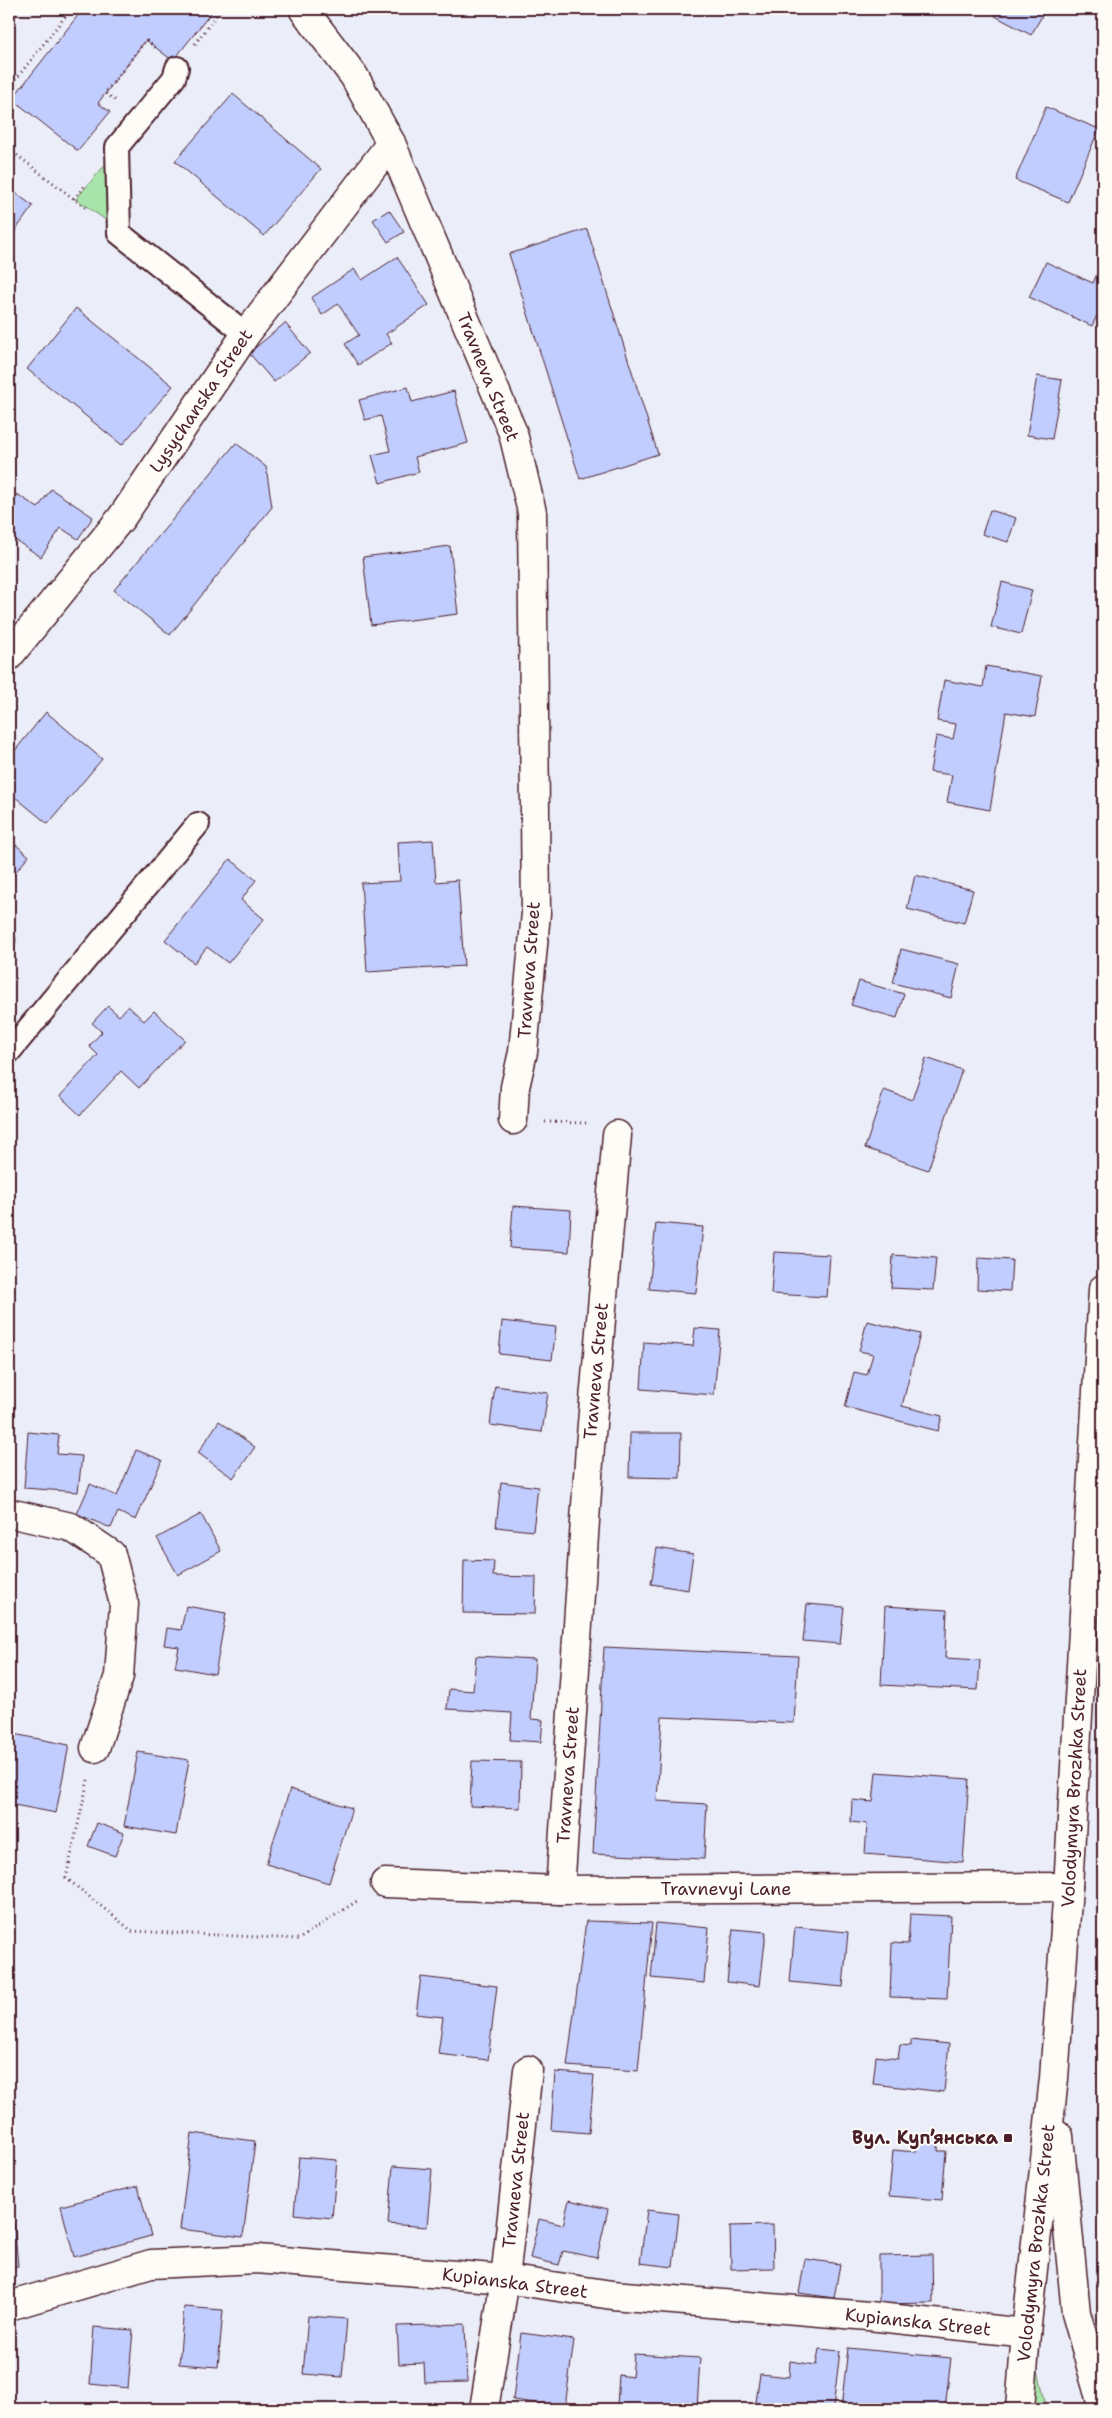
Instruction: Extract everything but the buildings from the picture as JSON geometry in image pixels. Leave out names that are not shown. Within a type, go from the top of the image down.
[{"type":"street","name":"Travneva Street","points":[[302,9],[354,76],[391,143],[513,433],[532,512],[536,914],[523,1052],[515,1087],[512,1120]]},
{"type":"street","name":"Lysychanska Street","points":[[9,656],[122,516],[246,334],[391,143]]},
{"type":"street","name":"Travneva Street","points":[[560,1890],[589,1457],[617,1135]]},
{"type":"street","name":"Volodymyra Brozhka Street","points":[[1020,2409],[1026,2333],[1054,2078],[1068,1887],[1103,1289]]},
{"type":"street","points":[[9,1513],[71,1527],[111,1554],[124,1604],[119,1676],[95,1748]]},
{"type":"street","name":"Travnevyi Lane","points":[[385,1883],[560,1890],[1068,1887]]},
{"type":"street","name":"Travneva Street","points":[[484,2409],[505,2279],[528,2070]]},
{"type":"street","name":"Volodymyra Brozhka Street","points":[[1054,2078],[1076,2313],[1103,2409]]},
{"type":"street","name":"Kupianska Street","points":[[9,2306],[151,2264],[257,2259],[505,2279],[612,2295],[868,2316],[1026,2333]]},
{"type":"lane","points":[[178,68],[174,78],[117,147],[119,234],[246,334]]},
{"type":"lane","points":[[9,1052],[101,938],[198,824]]},
{"type":"path","points":[[9,22],[20,9]]},
{"type":"path","points":[[62,9],[68,13]]},
{"type":"path","points":[[9,88],[71,9]]},
{"type":"path","points":[[9,149],[119,234]]},
{"type":"path","points":[[512,1120],[592,1123],[617,1135]]},
{"type":"path","points":[[95,1748],[66,1878],[132,1931],[299,1939],[385,1883]]},
{"type":"green space","points":[[115,153],[117,228],[76,199]]},
{"type":"green space","points":[[1031,2340],[1047,2409],[1027,2409]]},
{"type":"place","name":"Вул. Куп’янська","points":[[1008,2138]]}]
